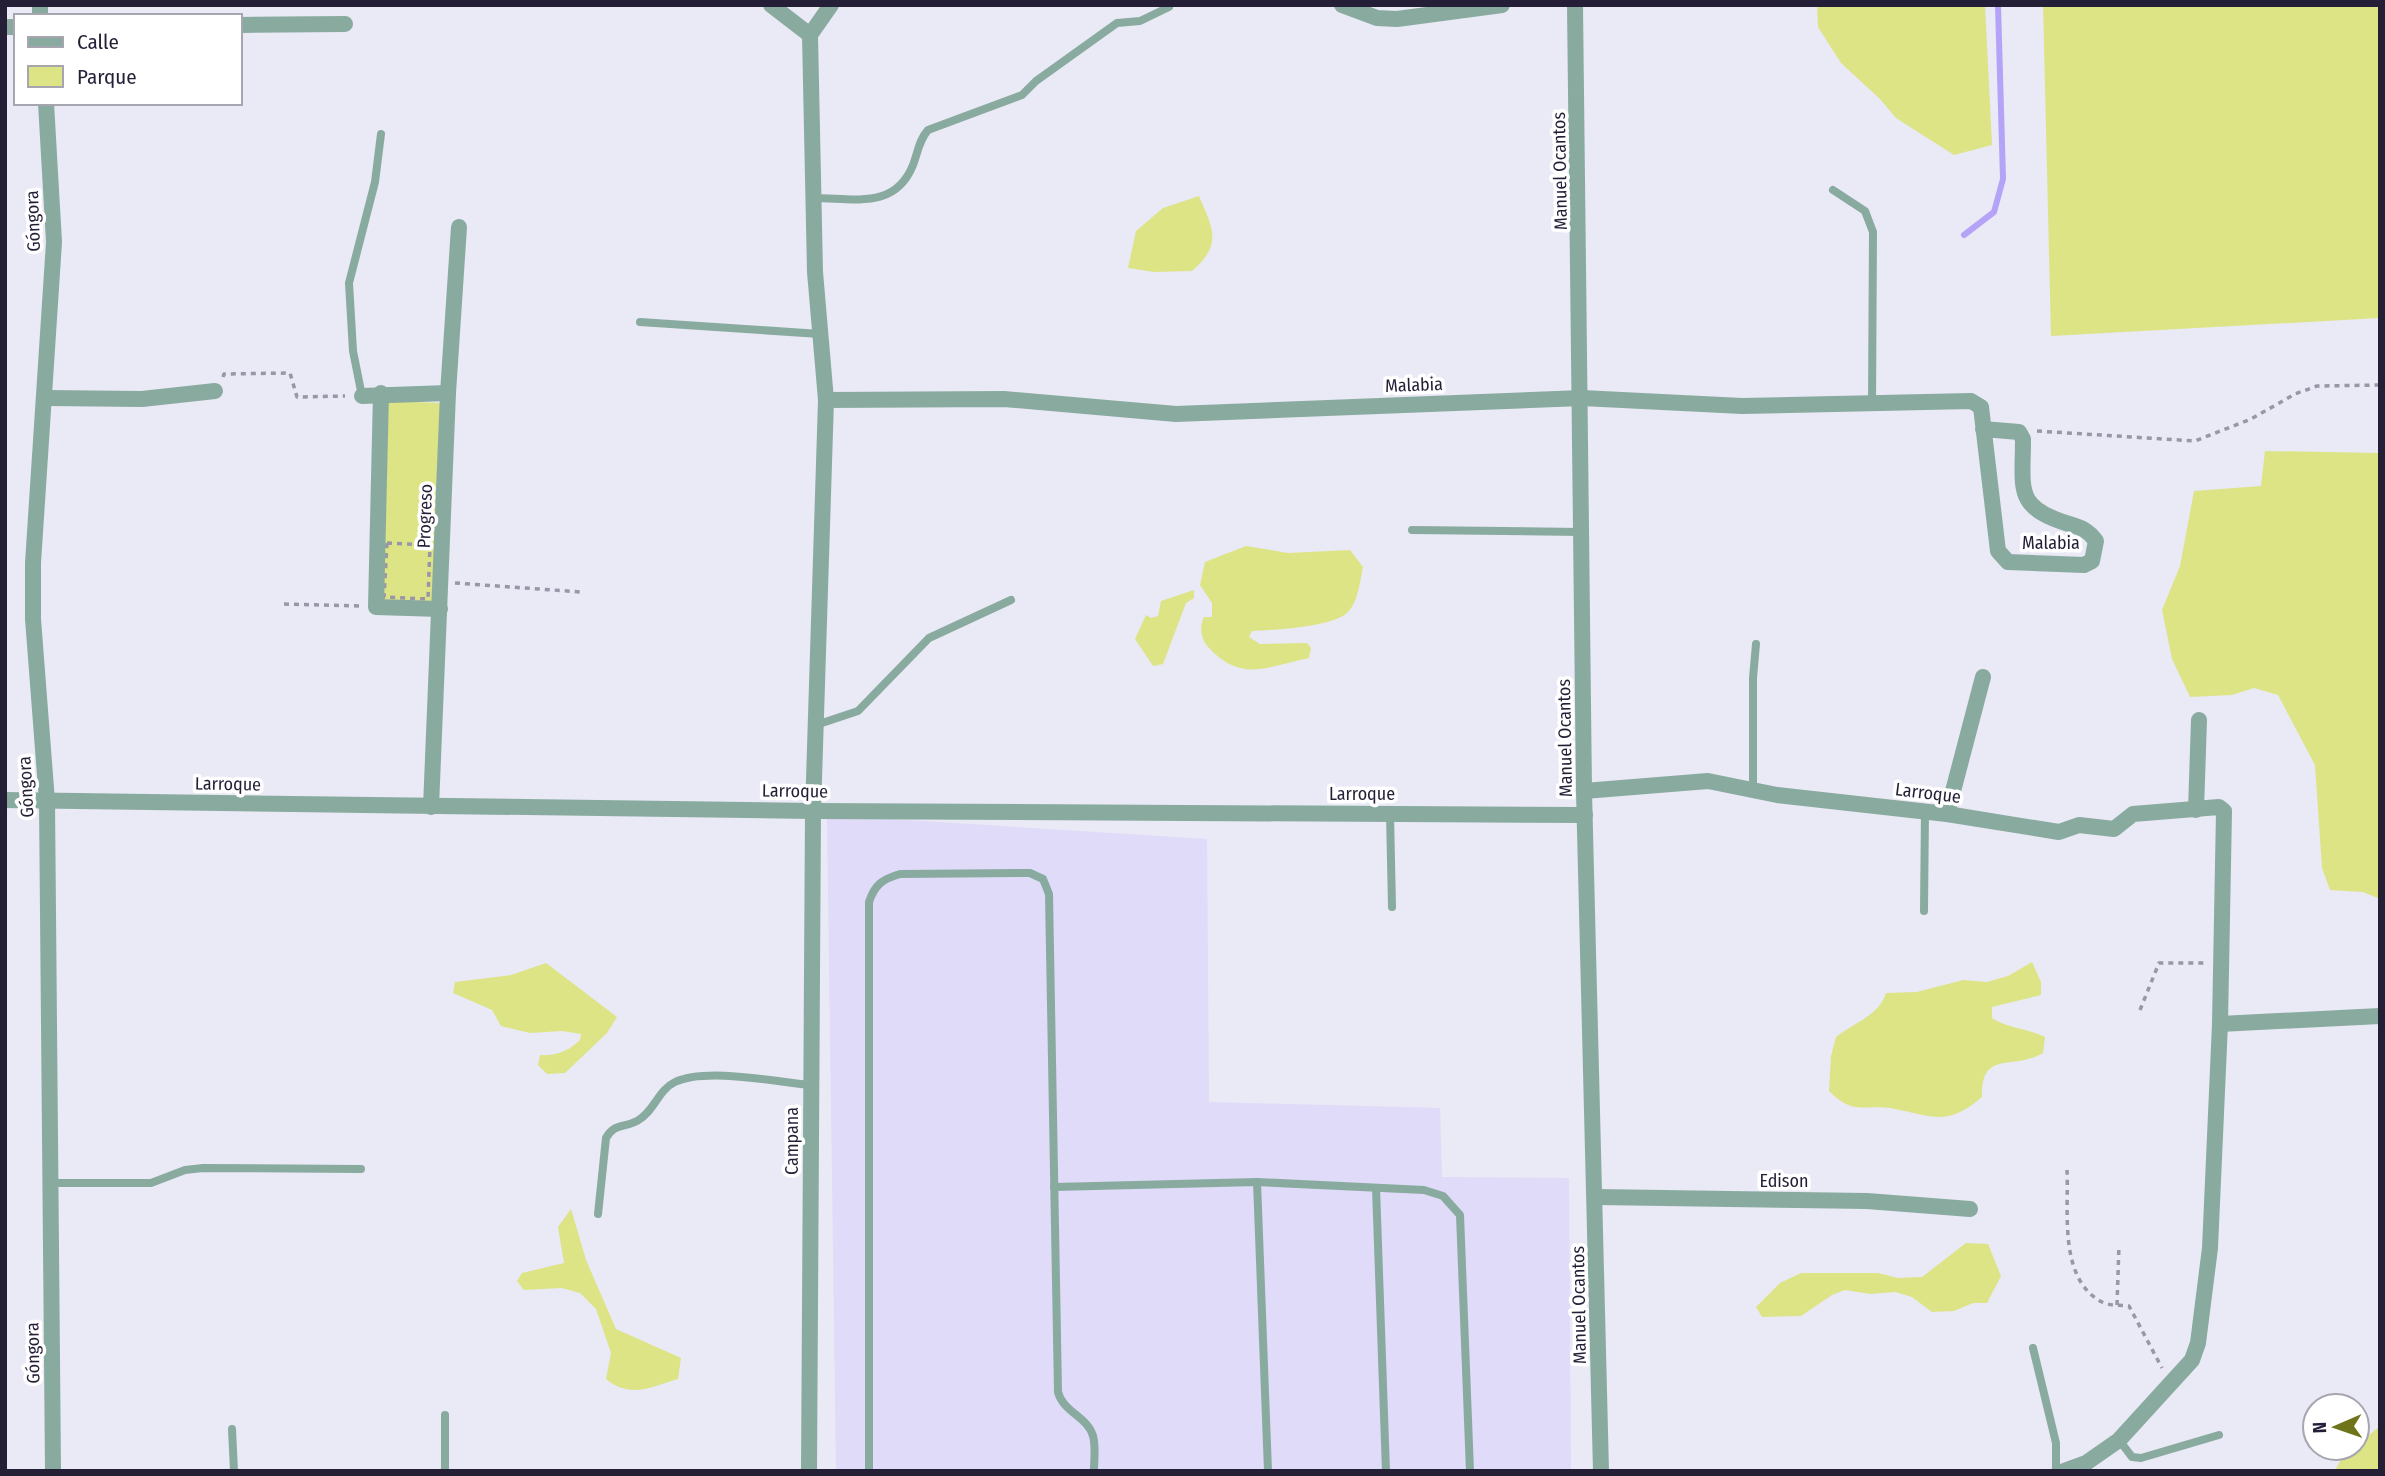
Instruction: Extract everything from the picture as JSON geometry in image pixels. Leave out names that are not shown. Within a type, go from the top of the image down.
[{"type":"street","points":[[771,5],[810,35],[831,5]]},
{"type":"street","points":[[1342,5],[1377,18],[1396,19],[1502,5]]},
{"type":"street","name":"Manuel Ocantos","points":[[1576,5],[1584,791],[1597,1197],[1601,1471]]},
{"type":"street","points":[[242,25],[345,24]]},
{"type":"street","name":"Campana","points":[[809,1471],[813,811],[826,400],[814,198],[810,35]]},
{"type":"street","name":"Góngora","points":[[46,105],[54,242],[46,398],[33,563],[33,619],[47,801],[53,1471]]},
{"type":"street","name":"Progreso","points":[[431,807],[448,393],[459,227]]},
{"type":"street","points":[[46,398],[142,400],[215,391]]},
{"type":"street","points":[[362,396],[381,393],[448,393]]},
{"type":"street","points":[[381,393],[380,602],[440,609]]},
{"type":"street","name":"Malabia","points":[[826,400],[1004,399],[1176,414],[1582,398],[1742,406],[1971,401],[1981,407],[2001,558],[2008,562],[2084,565],[2092,561],[2096,541],[2088,530],[2040,515],[2030,504],[2024,491],[2023,439],[2020,432],[2013,430]]},
{"type":"street","points":[[1983,429],[2013,430]]},
{"type":"street","points":[[1947,814],[1983,677]]},
{"type":"street","points":[[2196,810],[2199,720]]},
{"type":"street","name":"Larroque","points":[[1584,791],[1707,781],[1753,790],[1947,814],[2059,832],[2079,825],[2114,829],[2133,814],[2219,807],[2224,811],[2220,963]]},
{"type":"street","name":"Larroque","points":[[5,800],[813,811],[1585,815]]},
{"type":"street","points":[[2064,1471],[2087,1467],[2119,1440],[2172,1385],[2192,1360],[2198,1343],[2210,1248],[2220,1024],[2220,963]]},
{"type":"street","points":[[2220,1024],[2380,1016]]},
{"type":"street","name":"Edison","points":[[1597,1197],[1867,1201],[1970,1209]]},
{"type":"lane","points":[[814,198],[877,198],[892,194],[903,185],[922,137],[928,130],[1022,95],[1036,81],[1117,23],[1140,21],[1169,7]]},
{"type":"lane","points":[[362,396],[354,351],[349,283],[375,183],[381,134]]},
{"type":"lane","points":[[1833,190],[1865,211],[1873,232],[1872,403]]},
{"type":"lane","points":[[640,322],[820,334]]},
{"type":"lane","points":[[1412,530],[1582,532]]},
{"type":"lane","points":[[816,725],[858,711],[929,638],[1011,600]]},
{"type":"lane","points":[[1753,790],[1753,678],[1756,644]]},
{"type":"lane","points":[[1924,911],[1925,811]]},
{"type":"lane","points":[[1390,814],[1392,907]]},
{"type":"lane","points":[[869,1471],[869,902],[874,888],[884,878],[900,874],[1030,873],[1043,879],[1049,894],[1058,1392],[1061,1403],[1089,1428],[1094,1437],[1094,1471]]},
{"type":"lane","points":[[598,1214],[606,1138],[610,1131],[617,1125],[638,1121],[662,1091],[676,1081],[706,1076],[811,1085]]},
{"type":"lane","points":[[50,1183],[151,1183],[185,1170],[203,1168],[361,1169]]},
{"type":"lane","points":[[1258,1182],[1268,1471]]},
{"type":"lane","points":[[1054,1187],[1258,1182],[1424,1190],[1443,1196],[1460,1215],[1470,1471]]},
{"type":"lane","points":[[1377,1188],[1386,1471]]},
{"type":"lane","points":[[2033,1348],[2056,1443],[2056,1471]]},
{"type":"lane","points":[[444,1471],[445,1415]]},
{"type":"lane","points":[[232,1429],[234,1471]]},
{"type":"lane","points":[[2119,1440],[2132,1457],[2140,1458],[2219,1435]]},
{"type":"path","points":[[215,391],[224,374],[290,373],[297,397],[362,396]]},
{"type":"path","points":[[2013,430],[2195,441],[2251,419],[2295,394],[2317,386],[2380,385]]},
{"type":"path","points":[[284,604],[380,602],[428,599],[430,545],[387,543],[380,602]]},
{"type":"path","points":[[442,583],[581,592]]},
{"type":"path","points":[[2140,1010],[2159,962],[2220,963]]},
{"type":"path","points":[[2067,1170],[2072,1265],[2084,1289],[2104,1304],[2129,1306],[2172,1385]]},
{"type":"path","points":[[2117,1305],[2119,1245]]},
{"type":"shaded area","points":[[827,815],[1207,839],[1209,1102],[1440,1108],[1442,1177],[1569,1178],[1571,1471],[836,1471]]},
{"type":"green space","points":[[1817,5],[1985,5],[1992,145],[1954,155],[1896,118],[1880,99],[1841,63],[1818,27]]},
{"type":"green space","points":[[2043,5],[2380,5],[2380,318],[2051,336]]},
{"type":"green space","points":[[1199,196],[1212,236],[1212,244],[1202,261],[1192,271],[1154,272],[1128,268],[1136,231],[1163,208]]},
{"type":"green space","points":[[387,401],[441,403],[433,603],[380,601]]},
{"type":"green space","points":[[2265,451],[2380,453],[2380,899],[2363,892],[2330,890],[2322,868],[2315,765],[2278,695],[2254,688],[2232,695],[2190,697],[2172,659],[2162,610],[2180,566],[2194,491],[2261,486]]},
{"type":"green space","points":[[1246,546],[1288,553],[1350,550],[1363,567],[1351,609],[1339,618],[1316,625],[1252,631],[1249,637],[1260,644],[1307,643],[1311,648],[1309,658],[1267,668],[1243,669],[1220,658],[1206,644],[1202,625],[1204,617],[1212,617],[1212,603],[1200,585],[1205,562]]},
{"type":"green space","points":[[1194,590],[1194,598],[1186,603],[1163,664],[1153,666],[1135,639],[1146,615],[1151,618],[1158,616],[1161,601]]},
{"type":"green space","points":[[2032,962],[2041,982],[2041,995],[1992,1007],[1992,1018],[2045,1037],[2043,1053],[1993,1067],[1987,1072],[1983,1082],[1982,1097],[1970,1106],[1950,1116],[1931,1116],[1885,1108],[1853,1107],[1829,1091],[1831,1056],[1836,1037],[1878,1008],[1886,993],[1917,992],[1963,980],[1987,982],[2008,976]]},
{"type":"green space","points":[[546,963],[617,1017],[607,1033],[565,1073],[547,1074],[538,1065],[540,1055],[557,1054],[567,1050],[580,1040],[581,1034],[562,1031],[530,1033],[501,1026],[492,1010],[453,993],[455,982],[511,975]]},
{"type":"green space","points":[[571,1209],[586,1260],[616,1329],[681,1358],[678,1379],[641,1390],[624,1389],[615,1385],[606,1379],[611,1353],[596,1309],[580,1293],[562,1288],[524,1290],[517,1281],[522,1273],[564,1263],[558,1227]]},
{"type":"green space","points":[[1966,1243],[1988,1244],[2001,1276],[1987,1303],[1973,1303],[1954,1311],[1932,1312],[1912,1297],[1895,1292],[1870,1294],[1845,1290],[1832,1295],[1801,1316],[1762,1317],[1756,1307],[1780,1283],[1801,1273],[1878,1273],[1898,1278],[1922,1277]]},
{"type":"green space","points":[[2380,1426],[2380,1471],[2335,1471],[2340,1462],[2371,1462],[2371,1434]]},
{"type":"waterway","points":[[1964,235],[1994,212],[2003,179],[1998,5]]}]
